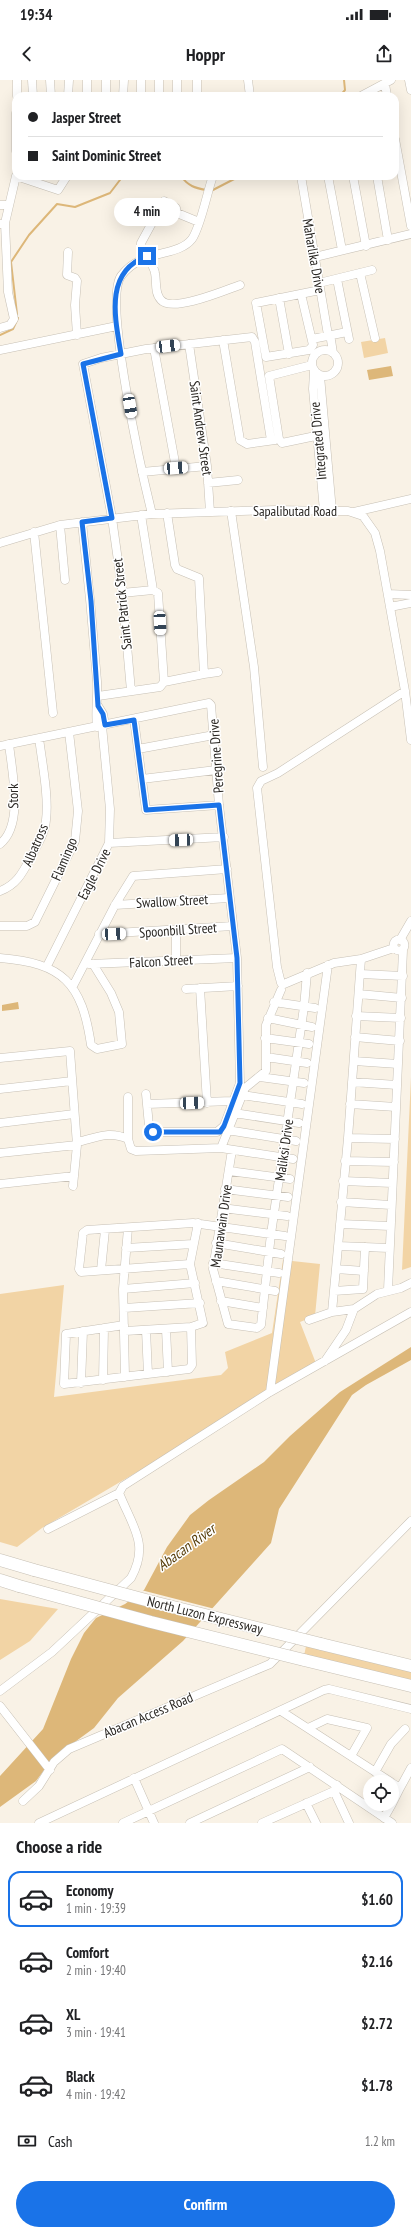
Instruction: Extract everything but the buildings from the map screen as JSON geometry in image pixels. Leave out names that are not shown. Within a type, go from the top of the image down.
[{"type":"highway","name":"North Luzon Expressway","points":[[0,1560],[157,1603],[411,1666]]},
{"type":"highway","name":"North Luzon Expressway","points":[[0,1580],[159,1624],[411,1686]]},
{"type":"street","points":[[17,80],[17,92]]},
{"type":"street","points":[[32,80],[33,92]]},
{"type":"street","points":[[50,80],[51,92]]},
{"type":"street","points":[[68,92],[69,80]]},
{"type":"street","points":[[87,80],[87,92]]},
{"type":"street","points":[[106,80],[106,92]]},
{"type":"street","points":[[123,92],[124,80]]},
{"type":"street","points":[[141,80],[141,92]]},
{"type":"street","points":[[159,80],[159,92]]},
{"type":"street","points":[[177,92],[178,80]]},
{"type":"street","points":[[197,80],[197,92]]},
{"type":"street","points":[[248,80],[250,92]]},
{"type":"street","points":[[409,80],[411,90]]},
{"type":"street","points":[[369,92],[388,82]]},
{"type":"street","points":[[387,92],[388,82]]},
{"type":"street","points":[[399,161],[411,226]]},
{"type":"street","points":[[0,328],[10,324],[14,319],[4,277],[4,241],[2,223],[9,205],[15,180]]},
{"type":"street","points":[[28,180],[58,190],[64,180]]},
{"type":"street","points":[[152,514],[142,472],[121,354],[117,326],[116,299],[118,283],[127,270],[144,258],[172,250],[186,244],[194,235],[212,180]]},
{"type":"street","name":"Maharlika Drive","points":[[302,180],[328,341],[338,364],[335,372],[328,376],[315,371]]},
{"type":"street","points":[[329,180],[342,250]]},
{"type":"street","points":[[354,180],[366,246]]},
{"type":"street","points":[[378,180],[388,240]]},
{"type":"street","points":[[164,201],[176,208],[177,213],[199,222]]},
{"type":"street","points":[[0,205],[9,205]]},
{"type":"street","points":[[153,221],[141,243],[144,258],[155,274],[157,291],[160,300],[167,304],[188,302],[240,285]]},
{"type":"street","points":[[315,257],[411,234]]},
{"type":"street","points":[[68,252],[67,275],[75,278],[77,281],[75,305],[77,335]]},
{"type":"street","points":[[301,294],[313,345],[309,350],[266,358],[255,305],[279,298],[301,294],[337,279],[372,270]]},
{"type":"street","points":[[360,273],[375,338]]},
{"type":"street","points":[[312,339],[328,341],[348,335],[337,279]]},
{"type":"street","points":[[279,298],[289,354]]},
{"type":"street","points":[[0,350],[117,326]]},
{"type":"street","points":[[121,354],[154,348],[249,336],[254,339],[271,440]]},
{"type":"street","points":[[223,340],[240,440],[247,444],[279,439]]},
{"type":"street","points":[[321,434],[282,443],[279,439],[269,376],[315,371],[315,354],[328,341]]},
{"type":"street","name":"Saint Andrew Street","points":[[189,344],[207,466],[210,512]]},
{"type":"street","points":[[154,348],[176,468]]},
{"type":"street","name":"Saint Patrick Street","points":[[121,354],[83,364],[112,518],[122,593],[131,691]]},
{"type":"street","name":"Integrated Drive","points":[[315,371],[313,389],[319,417],[328,511]]},
{"type":"street","points":[[142,472],[207,466]]},
{"type":"street","points":[[208,483],[238,480]]},
{"type":"street","points":[[354,512],[411,499]]},
{"type":"street","points":[[231,511],[253,659],[263,767]]},
{"type":"street","name":"Sapalibutad Road","points":[[0,543],[60,525],[152,514],[231,511],[354,512],[367,520],[375,533],[388,594],[405,691],[411,740]]},
{"type":"street","points":[[167,513],[175,565],[177,569],[199,578],[204,674]]},
{"type":"street","points":[[141,515],[153,590]]},
{"type":"street","points":[[82,522],[91,601],[98,696],[160,686],[164,682],[218,672]]},
{"type":"street","points":[[60,525],[65,580]]},
{"type":"street","points":[[34,532],[53,712]]},
{"type":"street","points":[[122,593],[153,590],[158,593],[164,682]]},
{"type":"street","points":[[388,594],[411,595]]},
{"type":"street","points":[[390,607],[411,603]]},
{"type":"street","points":[[405,691],[258,785],[279,980],[284,984],[328,965],[398,949],[405,945],[400,940],[411,921]]},
{"type":"street","name":"Eagle Drive","points":[[47,966],[109,843],[110,809],[102,726],[103,714],[98,706],[98,696]]},
{"type":"street","name":"Peregrine Drive","points":[[0,746],[134,720],[209,703],[212,707],[219,805],[237,958],[240,1083],[232,1101],[224,1126],[216,1132],[153,1132],[149,1126],[147,1104]]},
{"type":"street","points":[[134,720],[145,808],[149,811],[219,805]]},
{"type":"street","name":"Flamingo","points":[[0,926],[27,926],[35,922],[75,841],[78,811],[70,732]]},
{"type":"street","points":[[138,749],[214,735]]},
{"type":"street","name":"Albatross","points":[[0,891],[10,888],[21,878],[40,840],[46,820],[44,776],[39,738]]},
{"type":"street","name":"Stork","points":[[0,844],[6,839],[12,826],[15,803],[9,744]]},
{"type":"street","points":[[142,779],[216,770]]},
{"type":"street","points":[[109,843],[224,838]]},
{"type":"street","points":[[73,986],[89,964],[99,934],[130,878],[136,874],[227,869]]},
{"type":"street","name":"Swallow Street","points":[[115,905],[229,898]]},
{"type":"street","name":"Spoonbill Street","points":[[99,934],[176,931],[233,926]]},
{"type":"street","points":[[176,931],[176,959]]},
{"type":"street","points":[[388,1290],[403,976],[398,949]]},
{"type":"street","points":[[0,958],[21,960],[47,966],[73,986],[84,1006],[91,1045],[93,1048],[122,1044],[119,1012],[111,993],[89,964]]},
{"type":"street","name":"Falcon Street","points":[[89,964],[176,959],[237,958]]},
{"type":"street","points":[[332,1312],[348,1138],[361,958]]},
{"type":"street","points":[[270,1392],[328,965]]},
{"type":"street","name":"Maliksi Drive","points":[[259,1327],[263,1308],[271,1234],[297,1061],[307,973]]},
{"type":"street","points":[[360,974],[403,976]]},
{"type":"street","points":[[186,988],[238,986]]},
{"type":"street","points":[[200,988],[207,1102]]},
{"type":"street","points":[[221,1148],[234,1113],[247,1086],[266,1071],[265,1038],[268,1018],[274,1002],[281,990]]},
{"type":"street","points":[[359,994],[402,998]]},
{"type":"street","points":[[274,1002],[315,1008]]},
{"type":"street","points":[[356,1016],[400,1018]]},
{"type":"street","points":[[268,1018],[312,1027]]},
{"type":"street","points":[[355,1037],[400,1041]]},
{"type":"street","points":[[265,1038],[309,1044]]},
{"type":"street","points":[[0,1058],[66,1050],[70,1051],[72,1055],[72,1081],[77,1143],[74,1186]]},
{"type":"street","points":[[266,1057],[307,1063]]},
{"type":"street","points":[[354,1061],[398,1064]]},
{"type":"street","points":[[260,1077],[304,1084]]},
{"type":"street","points":[[0,1089],[72,1081]]},
{"type":"street","points":[[352,1082],[397,1085]]},
{"type":"street","points":[[146,1094],[147,1104],[232,1101]]},
{"type":"street","points":[[242,1095],[302,1104]]},
{"type":"street","points":[[128,1097],[128,1139],[132,1148],[136,1152],[221,1148],[292,1159]]},
{"type":"street","points":[[350,1104],[396,1107]]},
{"type":"street","points":[[234,1113],[299,1123]]},
{"type":"street","points":[[0,1123],[74,1114]]},
{"type":"street","points":[[227,1130],[296,1141]]},
{"type":"street","points":[[0,1154],[77,1143],[109,1134],[118,1134],[128,1139]]},
{"type":"street","points":[[348,1138],[395,1138]]},
{"type":"street","name":"Maunawain Drive","points":[[232,1150],[218,1226],[212,1269],[228,1324],[259,1327]]},
{"type":"street","points":[[345,1161],[394,1162]]},
{"type":"street","points":[[229,1171],[290,1179]]},
{"type":"street","points":[[0,1184],[74,1176]]},
{"type":"street","points":[[343,1181],[392,1183]]},
{"type":"street","points":[[225,1189],[288,1197]]},
{"type":"street","points":[[341,1202],[391,1204]]},
{"type":"street","points":[[222,1208],[286,1216]]},
{"type":"street","points":[[191,1327],[191,1367],[168,1372],[65,1385],[63,1382],[66,1334],[104,1328],[146,1330],[191,1327],[201,1324],[204,1320],[190,1264],[198,1223]]},
{"type":"street","points":[[190,1264],[82,1272],[79,1269],[83,1233],[87,1230],[198,1223],[285,1236]]},
{"type":"street","points":[[340,1224],[390,1226]]},
{"type":"street","points":[[125,1377],[123,1289],[128,1228]]},
{"type":"street","points":[[101,1270],[105,1230]]},
{"type":"street","points":[[216,1243],[281,1254]]},
{"type":"street","points":[[126,1248],[193,1244]]},
{"type":"street","points":[[338,1246],[389,1248]]},
{"type":"street","points":[[334,1291],[361,1291],[364,1287],[365,1247]]},
{"type":"street","points":[[213,1263],[279,1273]]},
{"type":"street","points":[[336,1269],[364,1271]]},
{"type":"street","points":[[216,1281],[275,1291]]},
{"type":"street","points":[[123,1289],[195,1283]]},
{"type":"street","points":[[309,1320],[332,1312],[354,1309],[371,1297],[388,1290],[401,1288],[411,1283]]},
{"type":"street","points":[[221,1301],[263,1308]]},
{"type":"street","points":[[124,1308],[200,1303]]},
{"type":"street","points":[[324,1363],[346,1330],[354,1309]]},
{"type":"street","points":[[48,1529],[119,1494],[127,1484],[270,1392],[324,1363],[411,1312]]},
{"type":"street","points":[[103,1380],[104,1328]]},
{"type":"street","points":[[166,1329],[168,1372]]},
{"type":"street","points":[[146,1330],[148,1374]]},
{"type":"street","points":[[81,1383],[83,1331]]},
{"type":"street","points":[[0,1691],[52,1652],[131,1578],[138,1566],[141,1553],[136,1532],[119,1494]]},
{"type":"street","name":"Abacan Access Road","points":[[23,1801],[39,1786],[49,1769],[62,1753],[69,1749],[270,1664],[289,1647],[411,1521]]},
{"type":"street","points":[[39,1823],[326,1689],[411,1709]]},
{"type":"street","points":[[0,1706],[49,1769]]},
{"type":"street","points":[[281,1711],[380,1775]]},
{"type":"street","points":[[308,1728],[327,1719],[367,1728],[351,1756]]},
{"type":"street","points":[[375,1772],[391,1744],[405,1729]]},
{"type":"street","points":[[123,1823],[282,1749],[310,1767],[335,1788],[388,1820]]},
{"type":"street","points":[[190,1823],[310,1767]]},
{"type":"street","points":[[400,1788],[411,1768]]},
{"type":"street","points":[[134,1778],[154,1823]]},
{"type":"street","points":[[262,1823],[335,1788]]},
{"type":"street","points":[[335,1788],[349,1823]]},
{"type":"street","points":[[306,1803],[316,1823]]},
{"type":"street","points":[[281,1814],[284,1823]]},
{"type":"shaded area","points":[[385,338],[388,353],[364,358],[361,342]]},
{"type":"shaded area","points":[[411,1077],[411,1267],[402,1270]]},
{"type":"shaded area","points":[[283,1260],[320,1264],[315,1316],[300,1322],[317,1366],[42,1528],[17,1547],[0,1542],[0,1294],[64,1285],[54,1397],[221,1375],[228,1368],[225,1352],[272,1333]]},
{"type":"shaded area","points":[[0,1599],[58,1609],[30,1641],[0,1660]]},
{"type":"shaded area","points":[[306,1646],[411,1670],[411,1682],[304,1656]]},
{"type":"water","points":[[391,366],[393,376],[369,380],[367,370]]},
{"type":"water","points":[[18,1002],[19,1009],[2,1011],[2,1005]]},
{"type":"water","name":"Abacan River","points":[[411,1347],[411,1360],[366,1385],[352,1395],[279,1509],[271,1543],[183,1641],[118,1698],[94,1728],[53,1758],[36,1781],[0,1807],[0,1776],[43,1729],[71,1659],[84,1633],[96,1618],[125,1604],[144,1590],[167,1547],[190,1515],[264,1462],[290,1436],[340,1392]]},
{"type":"pier","points":[[141,1590],[215,1609],[206,1619],[128,1599]]},
{"type":"waterway","points":[[343,92],[345,90],[344,80]]},
{"type":"waterway","points":[[17,314],[11,262],[29,235],[57,204],[75,207],[110,193],[120,180]]},
{"type":"waterway","points":[[184,180],[192,186],[206,190]]},
{"type":"waterway","points":[[211,191],[232,180]]},
{"type":"waterway","points":[[0,335],[13,329],[18,318]]},
{"type":"route","points":[[147,256],[127,270],[118,283],[116,314],[121,354],[85,362],[83,364],[112,518],[82,522],[91,601],[98,706],[103,714],[105,725],[134,720],[146,810],[149,811],[219,805],[237,958],[240,1083],[232,1101],[224,1126],[220,1132],[153,1132]]}]
